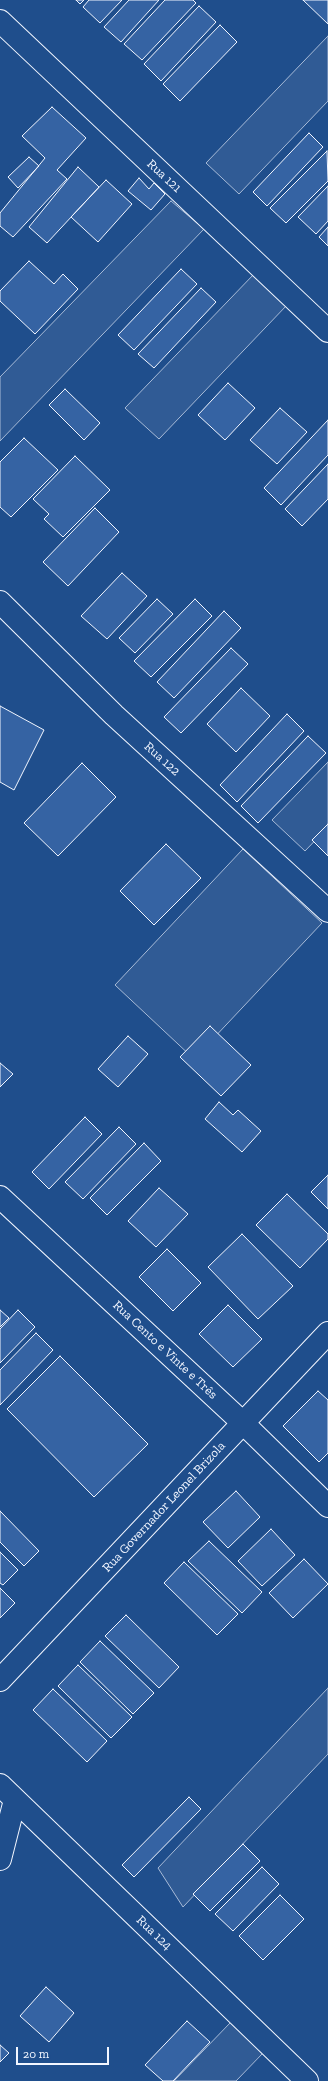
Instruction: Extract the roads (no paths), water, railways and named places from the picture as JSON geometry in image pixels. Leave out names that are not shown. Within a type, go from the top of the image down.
[{"type":"street","name":"Rua 121","points":[[0,21],[328,331]]},
{"type":"street","name":"Rua 122","points":[[0,602],[114,715],[328,911]]},
{"type":"street","name":"Rua Cento e Vinte e Três","points":[[0,1197],[243,1423],[328,1506]]},
{"type":"street","name":"Rua Governador Leonel Brizola","points":[[0,1680],[328,1334]]},
{"type":"street","points":[[0,1859],[8,1792]]},
{"type":"street","name":"Rua 124","points":[[8,1792],[307,2081]]}]
